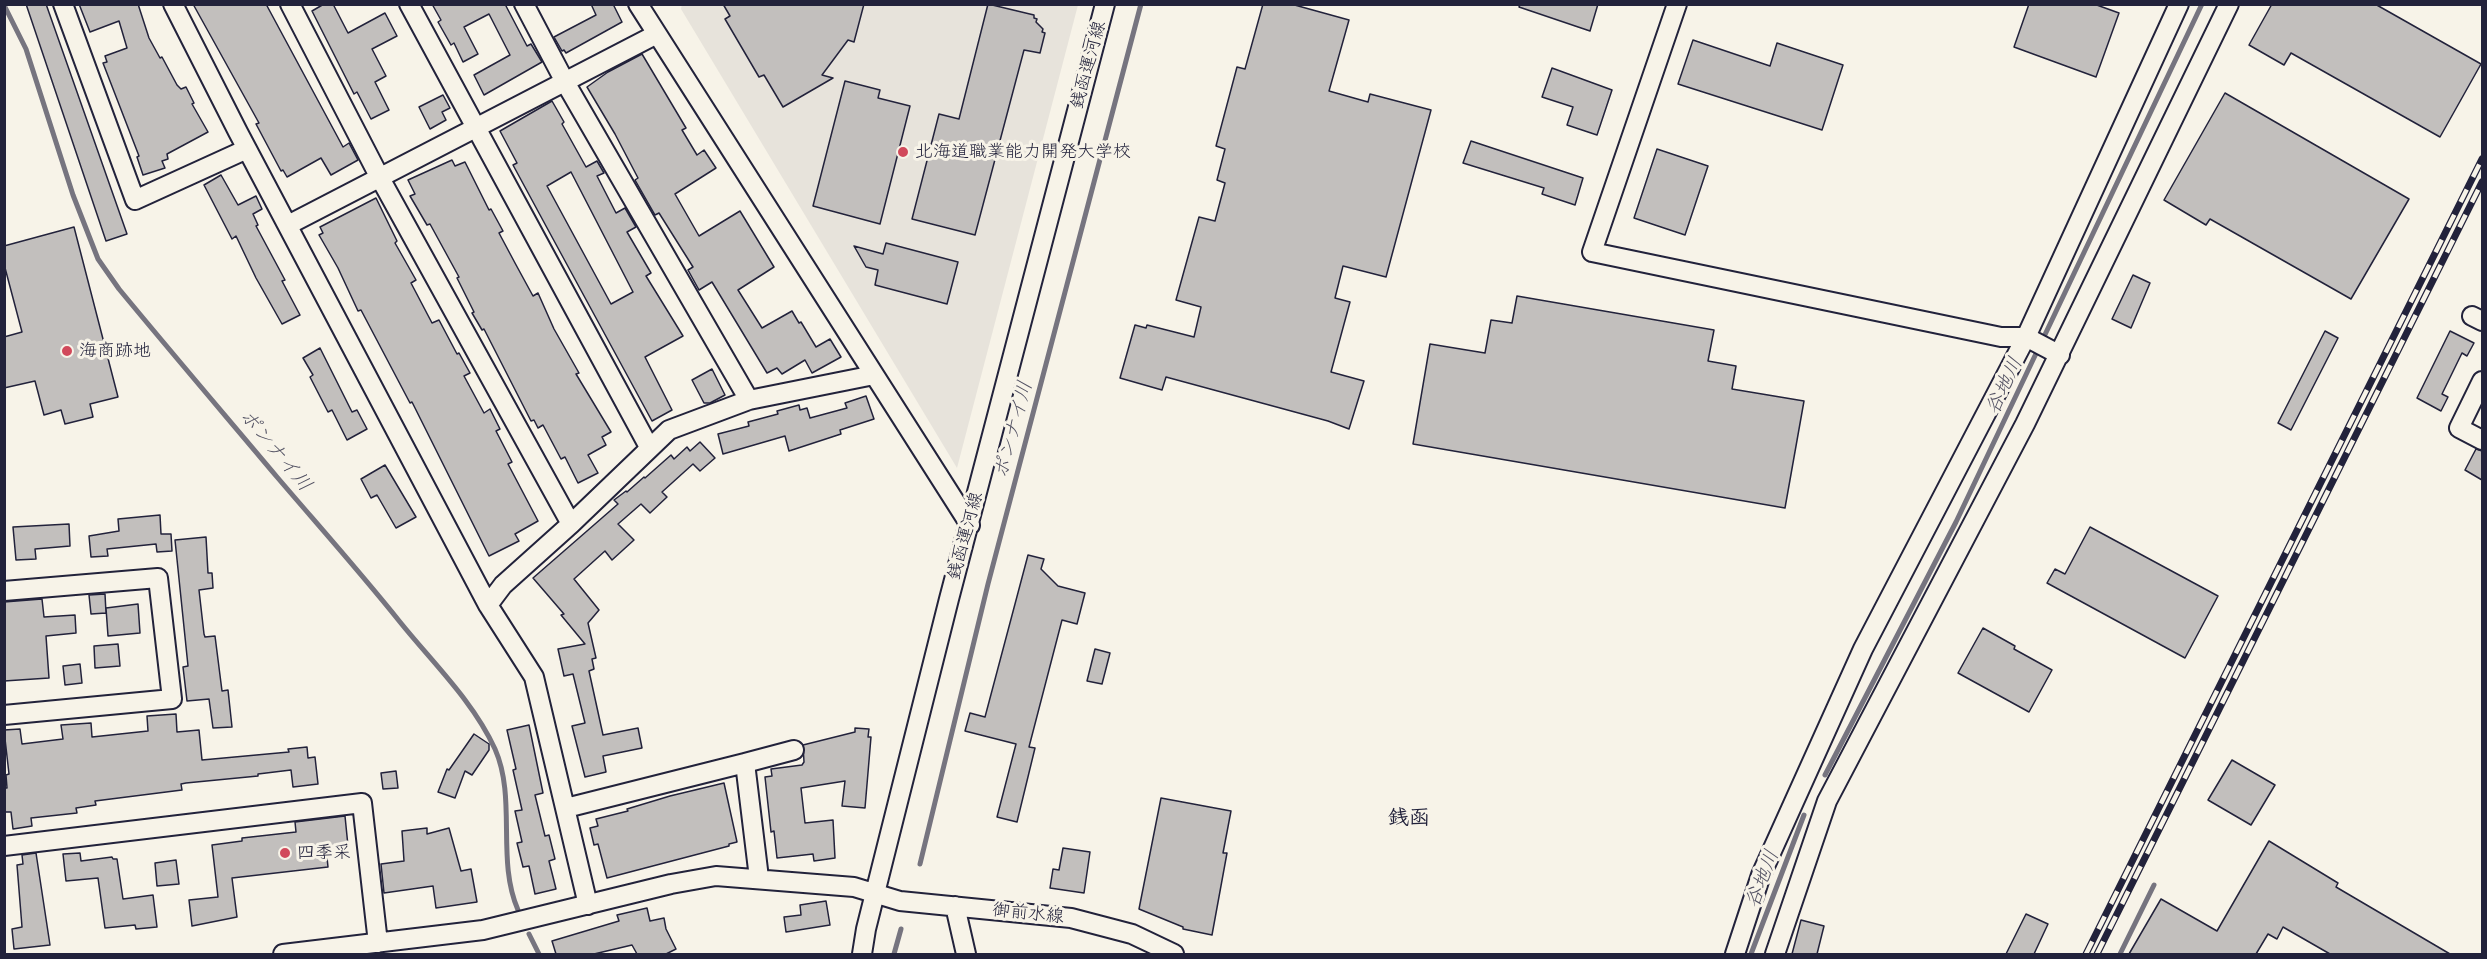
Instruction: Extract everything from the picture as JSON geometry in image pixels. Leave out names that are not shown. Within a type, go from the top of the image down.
[{"type":"street","points":[[63,4],[135,200],[247,149]]},
{"type":"street","points":[[173,4],[488,605],[534,677],[588,905]]},
{"type":"street","points":[[290,4],[380,178],[570,524]]},
{"type":"street","points":[[409,4],[649,447]]},
{"type":"street","points":[[524,4],[565,82],[748,400]]},
{"type":"street","points":[[638,4],[970,525]]},
{"type":"street","name":"銭函運河線","points":[[862,954],[875,893],[1105,4]]},
{"type":"street","points":[[1677,4],[1592,252],[2001,337],[2029,339],[2057,353]]},
{"type":"street","points":[[1735,954],[1761,875],[1799,786],[1863,649],[2029,339],[2179,4]]},
{"type":"street","points":[[1775,954],[1827,801],[1915,637],[2229,4]]},
{"type":"street","points":[[288,225],[657,34]]},
{"type":"street","points":[[488,605],[503,585],[669,430],[748,400],[874,375]]},
{"type":"street","points":[[2482,381],[2460,428],[2482,440]]},
{"type":"street","points":[[4,591],[158,578],[172,699],[4,715]]},
{"type":"street","points":[[566,808],[794,750]]},
{"type":"street","points":[[746,763],[759,878]]},
{"type":"street","points":[[1799,786],[1827,801]]},
{"type":"street","points":[[4,846],[362,803],[378,943]]},
{"type":"street","name":"御前水線","points":[[283,954],[483,930],[702,878],[759,878],[854,887],[900,900],[1055,916],[1092,922],[1132,934],[1174,954]]},
{"type":"street","points":[[955,906],[966,954]]},
{"type":"shaded area","name":"北海道職業能力開発大学校","points":[[682,4],[1078,5],[957,468],[681,9]]},
{"type":"building","points":[[26,4],[46,4],[127,234],[106,241]]},
{"type":"building","points":[[79,4],[138,4],[149,38],[160,58],[162,57],[177,85],[181,89],[186,87],[194,103],[192,104],[208,132],[167,154],[168,159],[162,161],[165,168],[143,175],[137,157],[139,156],[103,63],[107,62],[105,56],[127,48],[119,21],[90,32]]},
{"type":"building","points":[[193,4],[266,4],[343,147],[349,143],[358,160],[331,175],[321,158],[287,177],[283,170],[281,171],[256,124],[259,123]]},
{"type":"building","points":[[324,4],[333,4],[348,33],[385,13],[397,36],[372,49],[386,76],[375,82],[389,110],[371,119],[357,92],[354,94],[312,11]]},
{"type":"building","points":[[432,4],[508,4],[506,6],[527,46],[531,44],[542,62],[484,95],[474,75],[510,55],[489,14],[464,27],[478,54],[463,62],[454,43],[451,45],[438,22],[441,20]]},
{"type":"building","points":[[591,4],[613,4],[622,22],[566,53],[562,51],[554,37],[596,15]]},
{"type":"building","points":[[723,4],[864,4],[854,42],[848,40],[822,75],[833,78],[783,107],[764,75],[759,77],[725,19],[730,16]]},
{"type":"building","points":[[988,4],[1034,15],[1036,22],[1043,29],[1042,32],[1045,33],[1040,53],[1024,50],[975,235],[912,219],[939,114],[959,119]]},
{"type":"building","points":[[1263,4],[1291,4],[1349,20],[1329,91],[1368,102],[1370,94],[1431,110],[1386,277],[1343,266],[1335,298],[1350,302],[1331,372],[1364,381],[1349,429],[1328,421],[1166,377],[1162,390],[1120,378],[1135,325],[1146,328],[1147,325],[1194,337],[1201,307],[1176,300],[1199,217],[1215,221],[1225,183],[1217,180],[1225,149],[1216,146],[1237,67],[1245,69]]},
{"type":"building","points":[[1520,4],[1598,4],[1590,31],[1519,7]]},
{"type":"building","points":[[2029,4],[2094,4],[2119,13],[2096,77],[2014,47]]},
{"type":"building","points":[[2272,4],[2375,4],[2481,64],[2440,137],[2291,53],[2284,65],[2249,45]]},
{"type":"building","points":[[1693,40],[1770,66],[1777,43],[1843,65],[1822,130],[1678,84]]},
{"type":"building","points":[[642,54],[686,128],[682,130],[697,155],[704,150],[716,168],[675,194],[699,236],[740,211],[774,267],[738,290],[762,328],[792,311],[816,347],[830,339],[841,357],[812,373],[805,360],[782,374],[777,368],[767,373],[712,282],[699,290],[688,270],[693,267],[659,213],[655,215],[635,180],[638,178],[615,134],[587,87],[608,72]]},
{"type":"building","points":[[1552,68],[1612,90],[1597,135],[1567,125],[1573,107],[1542,97]]},
{"type":"building","points":[[845,81],[880,90],[878,98],[910,106],[880,224],[813,206]]},
{"type":"building","points":[[2225,93],[2409,199],[2351,299],[2210,219],[2206,225],[2164,200]]},
{"type":"building","points":[[443,95],[450,108],[442,112],[446,120],[430,129],[419,107]]},
{"type":"building","points":[[552,101],[586,167],[597,161],[604,173],[597,176],[616,213],[625,208],[636,227],[627,232],[651,273],[646,276],[683,336],[645,357],[672,410],[652,421],[513,165],[517,163],[500,131]],"holes":[[[571,172],[633,292],[611,304],[547,186]]]},
{"type":"building","points":[[1471,141],[1583,178],[1575,205],[1542,194],[1544,188],[1463,163]]},
{"type":"building","points":[[1657,149],[1708,166],[1685,235],[1634,218]]},
{"type":"building","points":[[452,160],[455,166],[465,162],[489,210],[491,209],[503,231],[499,233],[515,263],[533,296],[538,293],[554,329],[579,373],[576,374],[611,432],[602,437],[606,445],[588,455],[598,473],[578,483],[565,457],[561,459],[543,425],[538,428],[534,420],[531,421],[484,329],[482,330],[472,313],[474,312],[457,278],[459,277],[430,224],[427,225],[410,196],[415,194],[408,180]]},
{"type":"building","points":[[221,175],[238,205],[256,196],[262,209],[253,214],[258,225],[256,226],[285,280],[282,281],[300,315],[282,324],[236,236],[232,239],[204,185]]},
{"type":"building","points":[[376,198],[397,241],[395,243],[416,280],[411,283],[432,323],[439,320],[470,373],[464,376],[484,413],[490,409],[500,429],[496,431],[512,462],[508,464],[538,521],[515,534],[519,541],[489,556],[412,402],[410,403],[361,310],[358,311],[338,268],[319,235],[323,233],[320,227]]},
{"type":"building","name":"海商跡地","points":[[74,227],[118,397],[90,404],[93,417],[65,424],[61,410],[44,415],[35,381],[4,388],[4,337],[22,332],[4,264],[4,246]]},
{"type":"building","points":[[886,243],[958,262],[947,304],[875,285],[878,270],[866,267],[854,246],[883,254]]},
{"type":"building","points":[[2133,275],[2150,283],[2131,328],[2112,319]]},
{"type":"building","points":[[1517,296],[1714,330],[1708,361],[1736,366],[1732,389],[1804,401],[1785,508],[1413,444],[1430,344],[1485,353],[1491,320],[1512,323]]},
{"type":"building","points":[[2325,331],[2338,338],[2291,430],[2278,423]]},
{"type":"building","points":[[2450,331],[2474,343],[2467,356],[2462,353],[2442,394],[2448,397],[2441,411],[2417,398]]},
{"type":"building","points":[[320,348],[352,412],[357,410],[367,429],[347,440],[332,410],[328,412],[310,377],[313,375],[303,358]]},
{"type":"building","points":[[712,369],[725,395],[710,403],[704,403],[692,380]]},
{"type":"building","points":[[866,396],[874,419],[840,430],[841,434],[789,451],[785,436],[723,454],[718,434],[749,426],[748,422],[778,414],[777,411],[799,405],[800,410],[807,408],[810,418],[847,408],[845,403]]},
{"type":"building","points":[[700,442],[715,458],[700,471],[693,464],[662,492],[667,497],[650,513],[641,504],[618,524],[634,540],[612,560],[605,551],[574,579],[599,610],[588,623],[596,658],[592,659],[594,669],[589,671],[603,735],[638,728],[642,748],[603,756],[606,772],[585,777],[572,726],[585,723],[573,674],[564,676],[558,649],[585,644],[561,615],[564,614],[533,578],[618,504],[614,500],[645,478],[671,455],[674,459],[687,447],[690,451]]},
{"type":"building","points":[[2476,449],[2482,451],[2482,480],[2465,470]]},
{"type":"building","points":[[385,465],[416,517],[396,528],[377,495],[371,498],[361,479]]},
{"type":"building","points":[[160,515],[161,534],[171,534],[172,551],[157,552],[156,544],[107,549],[108,556],[91,557],[89,536],[119,531],[118,519]]},
{"type":"building","points":[[69,524],[70,546],[35,549],[36,559],[16,560],[13,527]]},
{"type":"building","points":[[2090,527],[2218,596],[2185,658],[2047,583],[2055,569],[2065,574]]},
{"type":"building","points":[[206,537],[208,573],[212,573],[213,588],[199,590],[204,634],[205,637],[215,636],[222,691],[228,690],[232,727],[213,728],[209,699],[187,701],[183,667],[188,666],[175,540]]},
{"type":"building","points":[[1028,555],[1044,559],[1041,569],[1058,586],[1085,593],[1077,624],[1062,620],[1029,747],[1035,748],[1017,822],[997,817],[1016,744],[965,731],[970,713],[985,717]]},
{"type":"building","points":[[105,594],[106,613],[91,614],[89,595]]},
{"type":"building","points":[[42,599],[44,617],[75,615],[76,633],[46,636],[49,678],[4,681],[4,602]]},
{"type":"building","points":[[138,604],[140,633],[108,636],[106,608]]},
{"type":"building","points":[[1983,628],[2015,646],[2014,649],[2052,670],[2029,712],[1958,673]]},
{"type":"building","points":[[118,644],[120,666],[95,668],[94,646]]},
{"type":"building","points":[[1095,649],[1110,653],[1102,684],[1087,681]]},
{"type":"building","points":[[80,664],[82,683],[65,685],[63,666]]},
{"type":"building","points":[[176,714],[177,732],[199,730],[202,760],[289,752],[288,749],[307,747],[308,758],[315,757],[318,784],[293,787],[291,770],[258,774],[258,776],[186,783],[181,784],[182,790],[95,801],[96,805],[76,808],[77,813],[31,818],[32,826],[13,829],[11,812],[4,812],[4,788],[7,788],[6,775],[9,774],[4,730],[20,729],[22,744],[63,739],[61,725],[91,723],[92,737],[148,731],[147,716]]},
{"type":"building","points":[[529,725],[543,793],[535,795],[545,836],[549,835],[555,859],[549,861],[556,889],[535,894],[529,866],[523,867],[517,843],[522,842],[515,811],[522,810],[507,730]]},
{"type":"building","points":[[855,728],[869,729],[868,737],[871,737],[865,808],[842,806],[845,781],[801,788],[805,823],[833,820],[835,858],[814,861],[813,854],[777,858],[774,831],[771,832],[765,777],[772,776],[771,769],[802,765],[804,762],[803,745],[855,732]]},
{"type":"building","points":[[474,734],[489,744],[489,750],[472,775],[465,771],[455,798],[438,792],[447,769],[449,770]]},
{"type":"building","points":[[2232,760],[2275,785],[2251,825],[2208,800]]},
{"type":"building","points":[[396,771],[398,788],[383,789],[381,773]]},
{"type":"building","points":[[724,783],[737,842],[607,878],[598,844],[594,845],[590,828],[598,826],[596,819],[628,811],[627,809],[670,796]]},
{"type":"building","points":[[1161,798],[1231,811],[1223,853],[1227,853],[1212,935],[1183,929],[1183,927],[1139,909]]},
{"type":"building","points":[[345,816],[348,846],[326,848],[328,867],[232,878],[237,917],[192,926],[189,900],[218,897],[212,845],[242,841],[242,838],[296,832],[295,822]]},
{"type":"building","points":[[427,828],[427,834],[449,828],[461,871],[471,869],[477,902],[436,908],[433,886],[384,893],[381,864],[404,861],[402,831]]},
{"type":"building","points":[[2269,841],[2338,883],[2336,887],[2450,954],[2330,954],[2283,927],[2277,939],[2268,934],[2256,954],[2129,954],[2161,899],[2217,931]]},
{"type":"building","points":[[1063,848],[1090,852],[1084,893],[1050,888],[1053,869],[1059,870]]},
{"type":"building","points":[[36,853],[50,945],[14,949],[12,929],[22,927],[17,865],[23,864],[22,855]]},
{"type":"building","points":[[80,853],[81,861],[112,857],[117,859],[123,899],[153,895],[157,927],[136,929],[135,925],[105,928],[98,878],[66,881],[63,854]]},
{"type":"building","points":[[176,860],[179,884],[157,886],[155,863]]},
{"type":"building","points":[[826,901],[830,925],[786,932],[784,917],[801,915],[800,905]]},
{"type":"building","points":[[647,908],[650,921],[664,918],[666,929],[676,949],[666,954],[637,954],[632,945],[594,954],[556,954],[552,941],[619,921],[617,915]]},
{"type":"building","points":[[2026,914],[2048,924],[2034,954],[2006,954]]},
{"type":"building","points":[[1801,920],[1824,926],[1817,954],[1792,954]]},
{"type":"waterway","name":"ポンナイ川","points":[[920,864],[988,584],[1141,4]]},
{"type":"waterway","name":"谷地川","points":[[1825,775],[1956,522],[2202,4]]},
{"type":"waterway","name":"ポンナイ川","points":[[4,5],[26,49],[73,195],[98,259],[139,313],[452,683],[486,731],[495,749],[505,788],[508,871],[518,910]]},
{"type":"waterway","name":"谷地川","points":[[1751,954],[1804,815]]},
{"type":"waterway","points":[[2120,954],[2154,885]]},
{"type":"waterway","name":"ポンナイ川","points":[[894,954],[901,929]]},
{"type":"waterway","name":"ポンナイ川","points":[[529,934],[539,954]]},
{"type":"railway","points":[[2086,954],[2482,159]]},
{"type":"railway","points":[[2097,954],[2482,182]]},
{"type":"place","name":"北海道職業能力開発大学校","points":[[903,152]]},
{"type":"place","name":"海商跡地","points":[[67,351]]},
{"type":"place","name":"四季采","points":[[285,853]]},
{"type":"district","name":"銭函","points":[[1409,819]]}]
